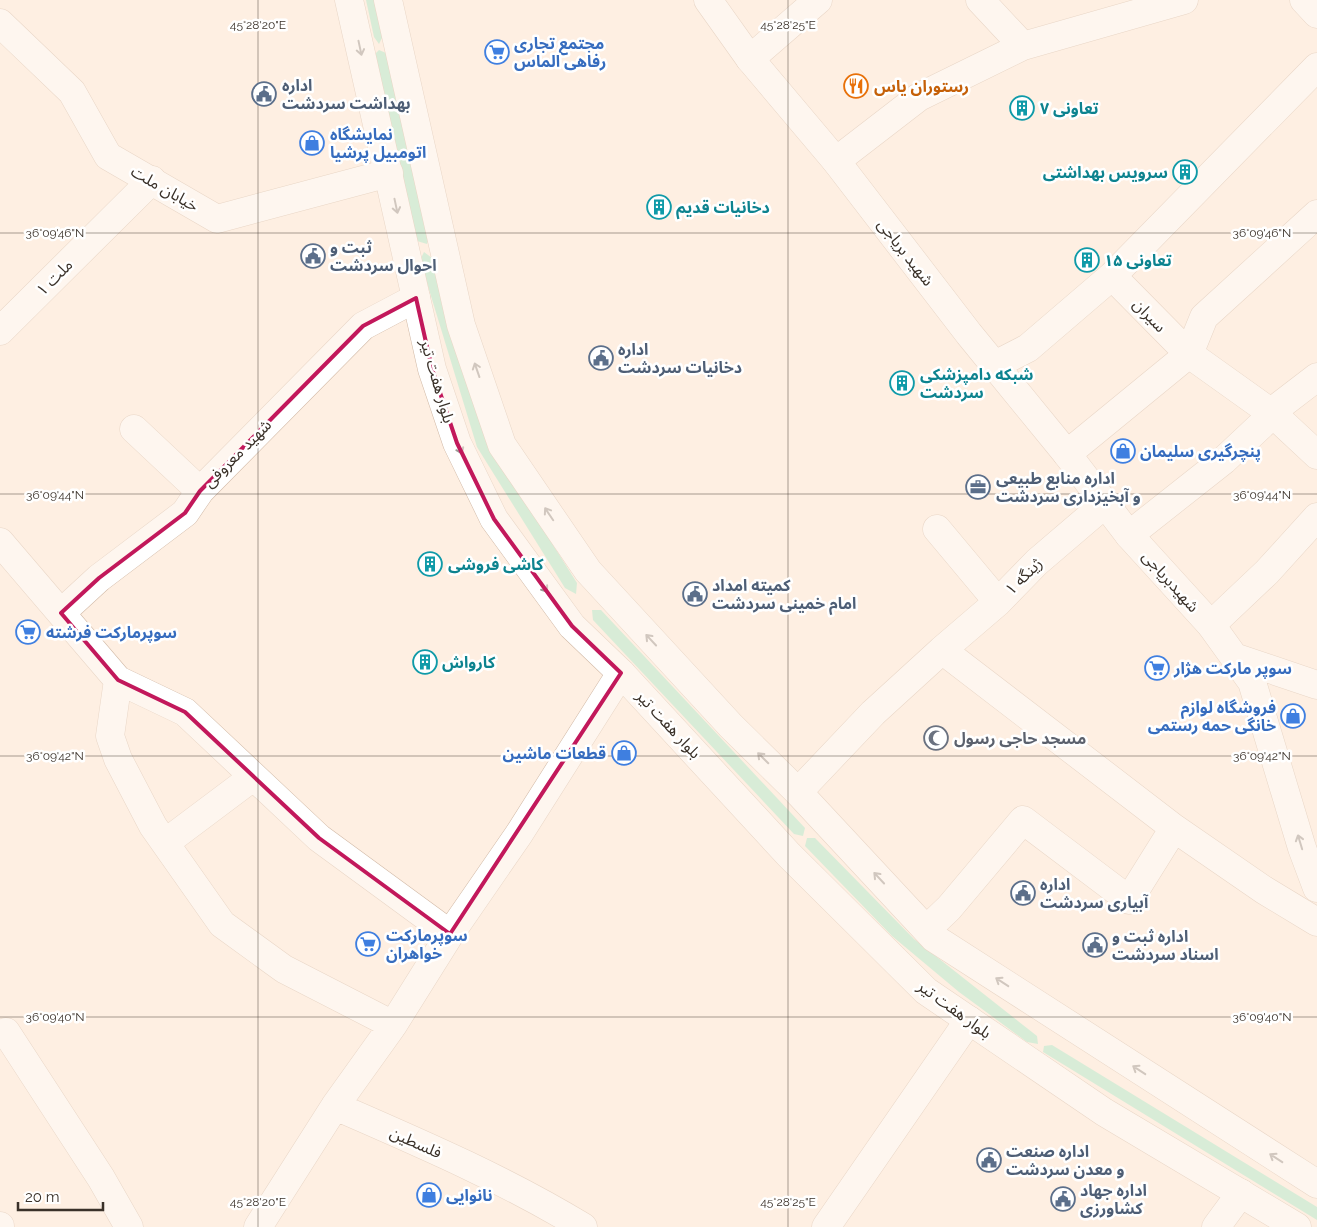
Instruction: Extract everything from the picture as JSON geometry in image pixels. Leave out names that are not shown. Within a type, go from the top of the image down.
[{"type":"street","name":"بلوار هفت تیر","points":[[350,0],[432,369],[457,443],[494,519],[572,626],[621,673],[789,855],[926,991],[1104,1112],[1297,1227]]},
{"type":"street","points":[[388,0],[461,325],[502,445],[588,572],[731,726],[798,792],[934,938],[1317,1184]]},
{"type":"street","name":"شهید بریاجی","points":[[708,0],[750,59],[836,161],[969,334],[1106,503]]},
{"type":"street","points":[[750,59],[818,0]]},
{"type":"street","points":[[980,0],[1023,46]]},
{"type":"street","points":[[836,161],[920,97],[1023,46],[1184,0]]},
{"type":"street","points":[[1304,0],[1317,14]]},
{"type":"street","name":"خیابان ملت","points":[[0,23],[72,92],[108,156],[217,219],[389,173]]},
{"type":"street","points":[[995,365],[1028,348],[1112,276],[1317,67]]},
{"type":"street","name":"ملت ۱","points":[[0,331],[152,180]]},
{"type":"street","points":[[1067,454],[1189,354],[1204,317],[1317,214]]},
{"type":"street","name":"سیران","points":[[1112,276],[1189,354],[1273,414],[1317,455]]},
{"type":"street","name":"شهید معروفی","points":[[61,613],[99,578],[186,513],[200,490],[363,326],[416,298]]},
{"type":"street","points":[[1129,535],[1224,460],[1278,407],[1317,377]]},
{"type":"street","points":[[134,429],[200,490]]},
{"type":"street","name":"ژینگه ۱","points":[[798,792],[873,713],[998,602],[1037,562],[1106,503]]},
{"type":"street","name":"شهیدبریاجی","points":[[1106,503],[1129,535],[1211,625],[1237,658],[1252,682],[1302,848],[1317,888]]},
{"type":"street","points":[[1211,625],[1313,525]]},
{"type":"street","points":[[937,529],[998,602]]},
{"type":"street","points":[[0,542],[118,680],[186,712],[220,742],[253,777],[319,838],[450,934]]},
{"type":"street","points":[[942,650],[1174,828],[1264,890],[1317,922]]},
{"type":"street","points":[[1237,658],[1317,685]]},
{"type":"street","points":[[258,1227],[335,1106],[393,1025],[450,934],[519,834],[621,673]]},
{"type":"street","points":[[118,680],[110,736],[118,759],[153,826],[222,924],[284,969],[393,1025]]},
{"type":"street","points":[[165,843],[253,777]]},
{"type":"street","points":[[927,930],[949,908],[1023,820],[1129,900],[1174,828]]},
{"type":"street","points":[[826,1227],[969,1020]]},
{"type":"street","points":[[6,1032],[101,1178],[129,1227]]},
{"type":"street","name":"فلسطین","points":[[335,1106],[469,1165],[534,1197],[583,1227]]},
{"type":"street","points":[[1216,1227],[1241,1193]]},
{"type":"highlighted area","points":[[416,298],[432,369],[457,443],[494,519],[572,626],[621,673],[450,934],[319,838],[185,712],[118,680],[61,613],[99,578],[185,513],[200,491],[363,326]]},
{"type":"green space","points":[[366,0],[374,0],[383,36],[379,44],[374,37]]},
{"type":"green space","points":[[379,50],[386,53],[429,237],[427,244],[417,241],[375,54]]},
{"type":"green space","points":[[424,252],[432,258],[487,440],[577,583],[576,594],[565,588],[477,447],[420,260]]},
{"type":"green space","points":[[592,610],[601,610],[805,828],[803,836],[794,834],[593,620]]},
{"type":"green space","points":[[807,838],[815,838],[914,939],[1037,1036],[1038,1044],[1027,1042],[959,992],[892,936],[805,846]]},
{"type":"green space","points":[[1052,1045],[1317,1207],[1317,1220],[1043,1052],[1044,1046]]},
{"type":"place","name":"مجتمع تجاری رفاهی الماس","points":[[497,52]]},
{"type":"place","name":"رستوران یاس","points":[[856,86]]},
{"type":"place","name":"اداره بهداشت سردشت","points":[[264,94]]},
{"type":"place","name":"تعاونی ۷","points":[[1022,108]]},
{"type":"place","name":"نمایشگاه اتومبیل پرشیا","points":[[312,143]]},
{"type":"place","name":"سرویس بهداشتی","points":[[1185,172]]},
{"type":"place","name":"دخانیات قدیم","points":[[659,207]]},
{"type":"place","name":"ثبت و احوال سردشت","points":[[313,256]]},
{"type":"place","name":"تعاونی ۱۵","points":[[1087,260]]},
{"type":"place","name":"اداره دخانیات سردشت","points":[[601,358]]},
{"type":"place","name":"شبکه دامپزشکی سردشت","points":[[902,383]]},
{"type":"place","name":"پنچرگیری سلیمان","points":[[1123,451]]},
{"type":"place","name":"اداره منابع طبیعی و آبخیزداری سردشت","points":[[978,487]]},
{"type":"place","name":"کاشی فروشی","points":[[430,564]]},
{"type":"place","name":"کمیته امداد امام خمینی سردشت","points":[[695,594]]},
{"type":"place","name":"سوپرمارکت فرشته","points":[[28,632]]},
{"type":"place","name":"کارواش","points":[[425,662]]},
{"type":"place","name":"سوپر مارکت هژار","points":[[1157,668]]},
{"type":"place","name":"فروشگاه لوازم خانگی حمه رستمی","points":[[1293,716]]},
{"type":"place","name":"مسجد حاجی رسول","points":[[936,738]]},
{"type":"place","name":"قطعات ماشین","points":[[624,753]]},
{"type":"place","name":"اداره آبیاری سردشت","points":[[1023,893]]},
{"type":"place","name":"سوپرمارکت خواهران","points":[[368,944]]},
{"type":"place","name":"اداره ثبت و اسناد سردشت","points":[[1095,945]]},
{"type":"place","name":"اداره صنعت و معدن سردشت","points":[[989,1160]]},
{"type":"place","name":"نانوایی","points":[[429,1195]]},
{"type":"place","name":"اداره جهاد کشاورزی","points":[[1063,1199]]}]
